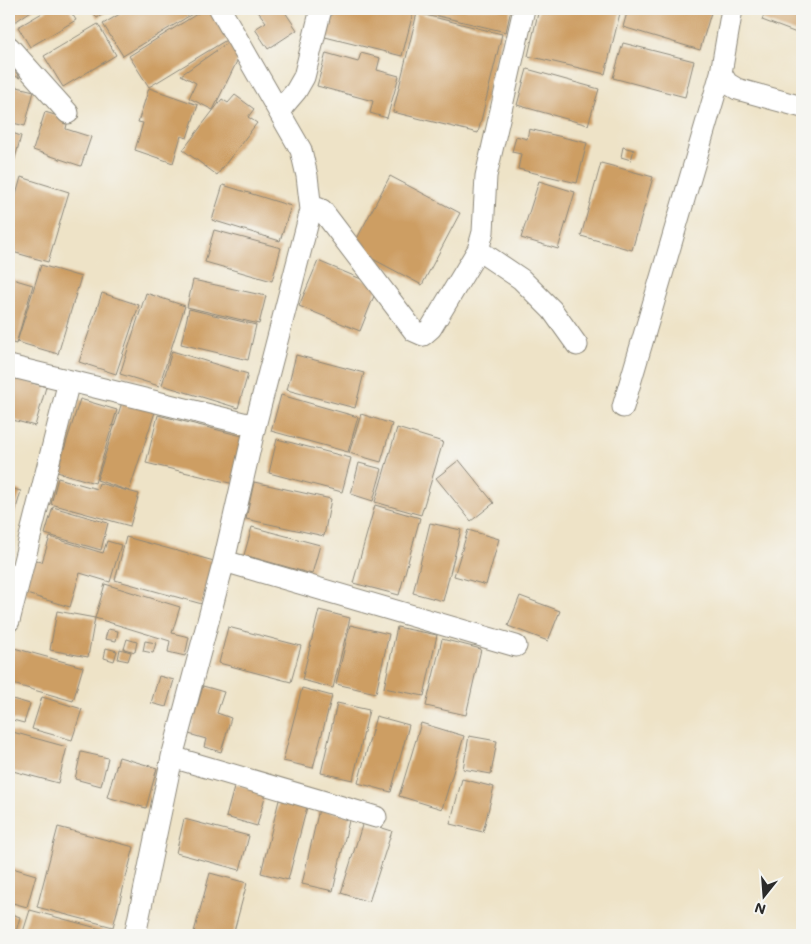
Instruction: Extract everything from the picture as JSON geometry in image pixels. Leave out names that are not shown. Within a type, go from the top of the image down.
[{"type":"street","points":[[135,935],[172,757],[224,562],[255,426],[311,210],[307,176],[301,150],[220,9]]},
{"type":"street","points":[[279,112],[296,91],[304,77],[322,9]]},
{"type":"street","points":[[311,210],[317,208],[322,210],[414,331],[423,335],[432,328],[478,250],[483,232],[486,176],[524,9]]},
{"type":"street","points":[[623,407],[721,74],[732,9]]},
{"type":"street","points":[[9,47],[68,113]]},
{"type":"street","points":[[721,74],[727,83],[737,89],[802,107]]},
{"type":"street","points":[[478,250],[521,280],[552,310],[577,345]]},
{"type":"street","points":[[9,366],[255,426]]},
{"type":"street","points":[[9,621],[69,381]]},
{"type":"street","points":[[224,562],[516,646]]},
{"type":"street","points":[[172,757],[376,816]]},
{"type":"building","points":[[9,9],[34,9],[9,26]]},
{"type":"building","points":[[49,9],[69,9],[76,20],[30,47],[18,27]]},
{"type":"building","points":[[91,9],[112,9],[97,18]]},
{"type":"building","points":[[128,9],[192,9],[194,13],[123,56],[103,24]]},
{"type":"building","points":[[205,9],[209,9],[228,39],[149,87],[129,56]]},
{"type":"building","points":[[256,9],[283,9],[297,30],[268,49],[255,29],[266,22]]},
{"type":"building","points":[[332,9],[394,9],[413,13],[402,56],[325,37]]},
{"type":"building","points":[[417,9],[511,9],[506,32],[417,11]]},
{"type":"building","points":[[539,9],[621,9],[605,74],[528,56]]},
{"type":"building","points":[[628,9],[712,9],[700,50],[623,27]]},
{"type":"building","points":[[766,9],[802,9],[802,35],[762,20]]},
{"type":"building","points":[[417,13],[502,34],[478,133],[393,112]]},
{"type":"building","points":[[98,24],[116,55],[63,87],[44,56]]},
{"type":"building","points":[[230,41],[240,55],[213,110],[189,98],[196,83],[181,75]]},
{"type":"building","points":[[623,43],[694,61],[685,97],[613,78]]},
{"type":"building","points":[[326,53],[358,62],[361,53],[380,58],[377,70],[399,76],[387,118],[370,113],[373,101],[317,86]]},
{"type":"building","points":[[9,63],[20,78],[9,74]]},
{"type":"building","points":[[527,69],[599,89],[588,125],[517,105]]},
{"type":"building","points":[[9,85],[34,91],[25,126],[9,122]]},
{"type":"building","points":[[149,88],[198,105],[187,138],[181,136],[173,163],[135,150],[143,123],[138,122]]},
{"type":"building","points":[[235,95],[254,109],[248,117],[257,123],[217,175],[183,150],[222,99],[228,103]]},
{"type":"building","points":[[45,112],[68,119],[66,129],[91,137],[81,166],[33,150]]},
{"type":"building","points":[[529,129],[587,143],[577,183],[518,169],[521,154],[512,152],[516,136],[527,139]]},
{"type":"building","points":[[9,132],[21,136],[12,170],[9,169]]},
{"type":"building","points":[[623,147],[634,150],[631,160],[621,157]]},
{"type":"building","points":[[601,163],[653,177],[632,250],[581,236]]},
{"type":"building","points":[[9,172],[14,173],[9,191]]},
{"type":"building","points":[[390,176],[460,213],[422,285],[352,248]]},
{"type":"building","points":[[21,177],[69,192],[48,262],[9,251],[9,220]]},
{"type":"building","points":[[539,181],[575,192],[558,249],[521,238]]},
{"type":"building","points":[[223,185],[291,206],[280,241],[212,220]]},
{"type":"building","points":[[214,230],[281,248],[272,281],[205,262]]},
{"type":"building","points":[[318,261],[378,286],[360,331],[299,306]]},
{"type":"building","points":[[41,265],[81,277],[58,354],[17,342]]},
{"type":"building","points":[[9,278],[33,285],[16,344],[9,342]]},
{"type":"building","points":[[193,280],[266,296],[259,324],[187,307]]},
{"type":"building","points":[[102,293],[139,305],[116,374],[79,362]]},
{"type":"building","points":[[146,293],[185,306],[159,386],[120,374]]},
{"type":"building","points":[[189,309],[256,325],[248,360],[181,344]]},
{"type":"building","points":[[172,351],[248,374],[238,408],[162,385]]},
{"type":"building","points":[[296,355],[364,373],[355,408],[287,390]]},
{"type":"building","points":[[9,376],[46,387],[35,426],[9,419]]},
{"type":"building","points":[[281,395],[358,417],[348,452],[271,431]]},
{"type":"building","points":[[80,399],[117,410],[95,483],[57,472]]},
{"type":"building","points":[[123,399],[156,409],[129,491],[97,480]]},
{"type":"building","points":[[361,414],[392,424],[381,462],[349,453]]},
{"type":"building","points":[[158,415],[246,437],[234,484],[146,463]]},
{"type":"building","points":[[397,428],[443,442],[421,515],[375,502]]},
{"type":"building","points":[[277,439],[351,458],[342,492],[269,473]]},
{"type":"building","points":[[459,460],[494,503],[471,521],[436,478]]},
{"type":"building","points":[[359,463],[382,469],[373,501],[351,494]]},
{"type":"building","points":[[58,478],[97,489],[99,483],[139,494],[130,526],[51,504]]},
{"type":"building","points":[[254,482],[331,499],[324,536],[246,519]]},
{"type":"building","points":[[9,488],[21,491],[11,527],[9,526]]},
{"type":"building","points":[[375,505],[420,518],[399,595],[353,583]]},
{"type":"building","points":[[53,507],[108,523],[101,550],[45,534]]},
{"type":"building","points":[[430,523],[461,530],[443,601],[413,593]]},
{"type":"building","points":[[252,527],[320,545],[312,574],[244,555]]},
{"type":"building","points":[[468,530],[499,539],[486,585],[454,576]]},
{"type":"building","points":[[50,537],[103,553],[107,541],[121,545],[110,582],[80,573],[70,607],[23,593],[33,560],[42,562]]},
{"type":"building","points":[[126,537],[214,561],[202,604],[115,580]]},
{"type":"building","points":[[105,584],[180,607],[172,633],[189,637],[185,656],[168,652],[170,641],[95,618]]},
{"type":"building","points":[[520,596],[560,611],[548,641],[508,626]]},
{"type":"building","points":[[319,610],[350,618],[333,688],[302,680]]},
{"type":"building","points":[[57,611],[95,618],[88,657],[50,650]]},
{"type":"building","points":[[350,625],[389,634],[376,693],[336,684]]},
{"type":"building","points":[[228,627],[301,646],[291,682],[219,663]]},
{"type":"building","points":[[397,627],[437,635],[424,696],[384,688]]},
{"type":"building","points":[[108,629],[118,631],[116,641],[105,639]]},
{"type":"building","points":[[127,639],[137,642],[135,652],[124,649]]},
{"type":"building","points":[[442,639],[481,649],[466,715],[426,706]]},
{"type":"building","points":[[145,641],[156,643],[153,653],[143,651]]},
{"type":"building","points":[[14,648],[83,667],[73,701],[9,683],[9,666]]},
{"type":"building","points":[[106,648],[117,651],[114,661],[104,658]]},
{"type":"building","points":[[120,649],[131,652],[128,661],[118,659]]},
{"type":"building","points":[[159,676],[174,680],[166,707],[151,703]]},
{"type":"building","points":[[203,686],[224,692],[217,713],[231,718],[221,752],[204,747],[206,739],[189,734]]},
{"type":"building","points":[[302,688],[332,696],[313,768],[283,761]]},
{"type":"building","points":[[42,697],[82,709],[72,740],[32,729]]},
{"type":"building","points":[[9,698],[30,704],[24,723],[9,719]]},
{"type":"building","points":[[337,703],[369,710],[353,780],[321,773]]},
{"type":"building","points":[[376,716],[409,725],[391,792],[358,783]]},
{"type":"building","points":[[421,723],[464,736],[442,809],[399,796]]},
{"type":"building","points":[[9,731],[67,747],[58,783],[9,770]]},
{"type":"building","points":[[469,736],[497,741],[491,774],[463,769]]},
{"type":"building","points":[[81,752],[108,758],[101,786],[75,779]]},
{"type":"building","points":[[119,757],[157,768],[146,808],[107,797]]},
{"type":"building","points":[[462,779],[494,787],[483,832],[450,824]]},
{"type":"building","points":[[235,784],[266,793],[257,826],[226,817]]},
{"type":"building","points":[[279,800],[307,807],[288,880],[261,873]]},
{"type":"building","points":[[319,809],[350,816],[333,891],[302,884]]},
{"type":"building","points":[[184,819],[249,836],[240,870],[176,853]]},
{"type":"building","points":[[363,822],[392,831],[369,902],[341,893]]},
{"type":"building","points":[[58,827],[134,847],[113,927],[37,907]]},
{"type":"building","points":[[9,867],[36,875],[27,907],[9,902]]},
{"type":"building","points":[[210,873],[247,883],[233,935],[207,935],[194,932]]},
{"type":"building","points":[[30,910],[112,932],[112,935],[22,935]]},
{"type":"building","points":[[9,913],[20,917],[15,935],[9,935]]}]
